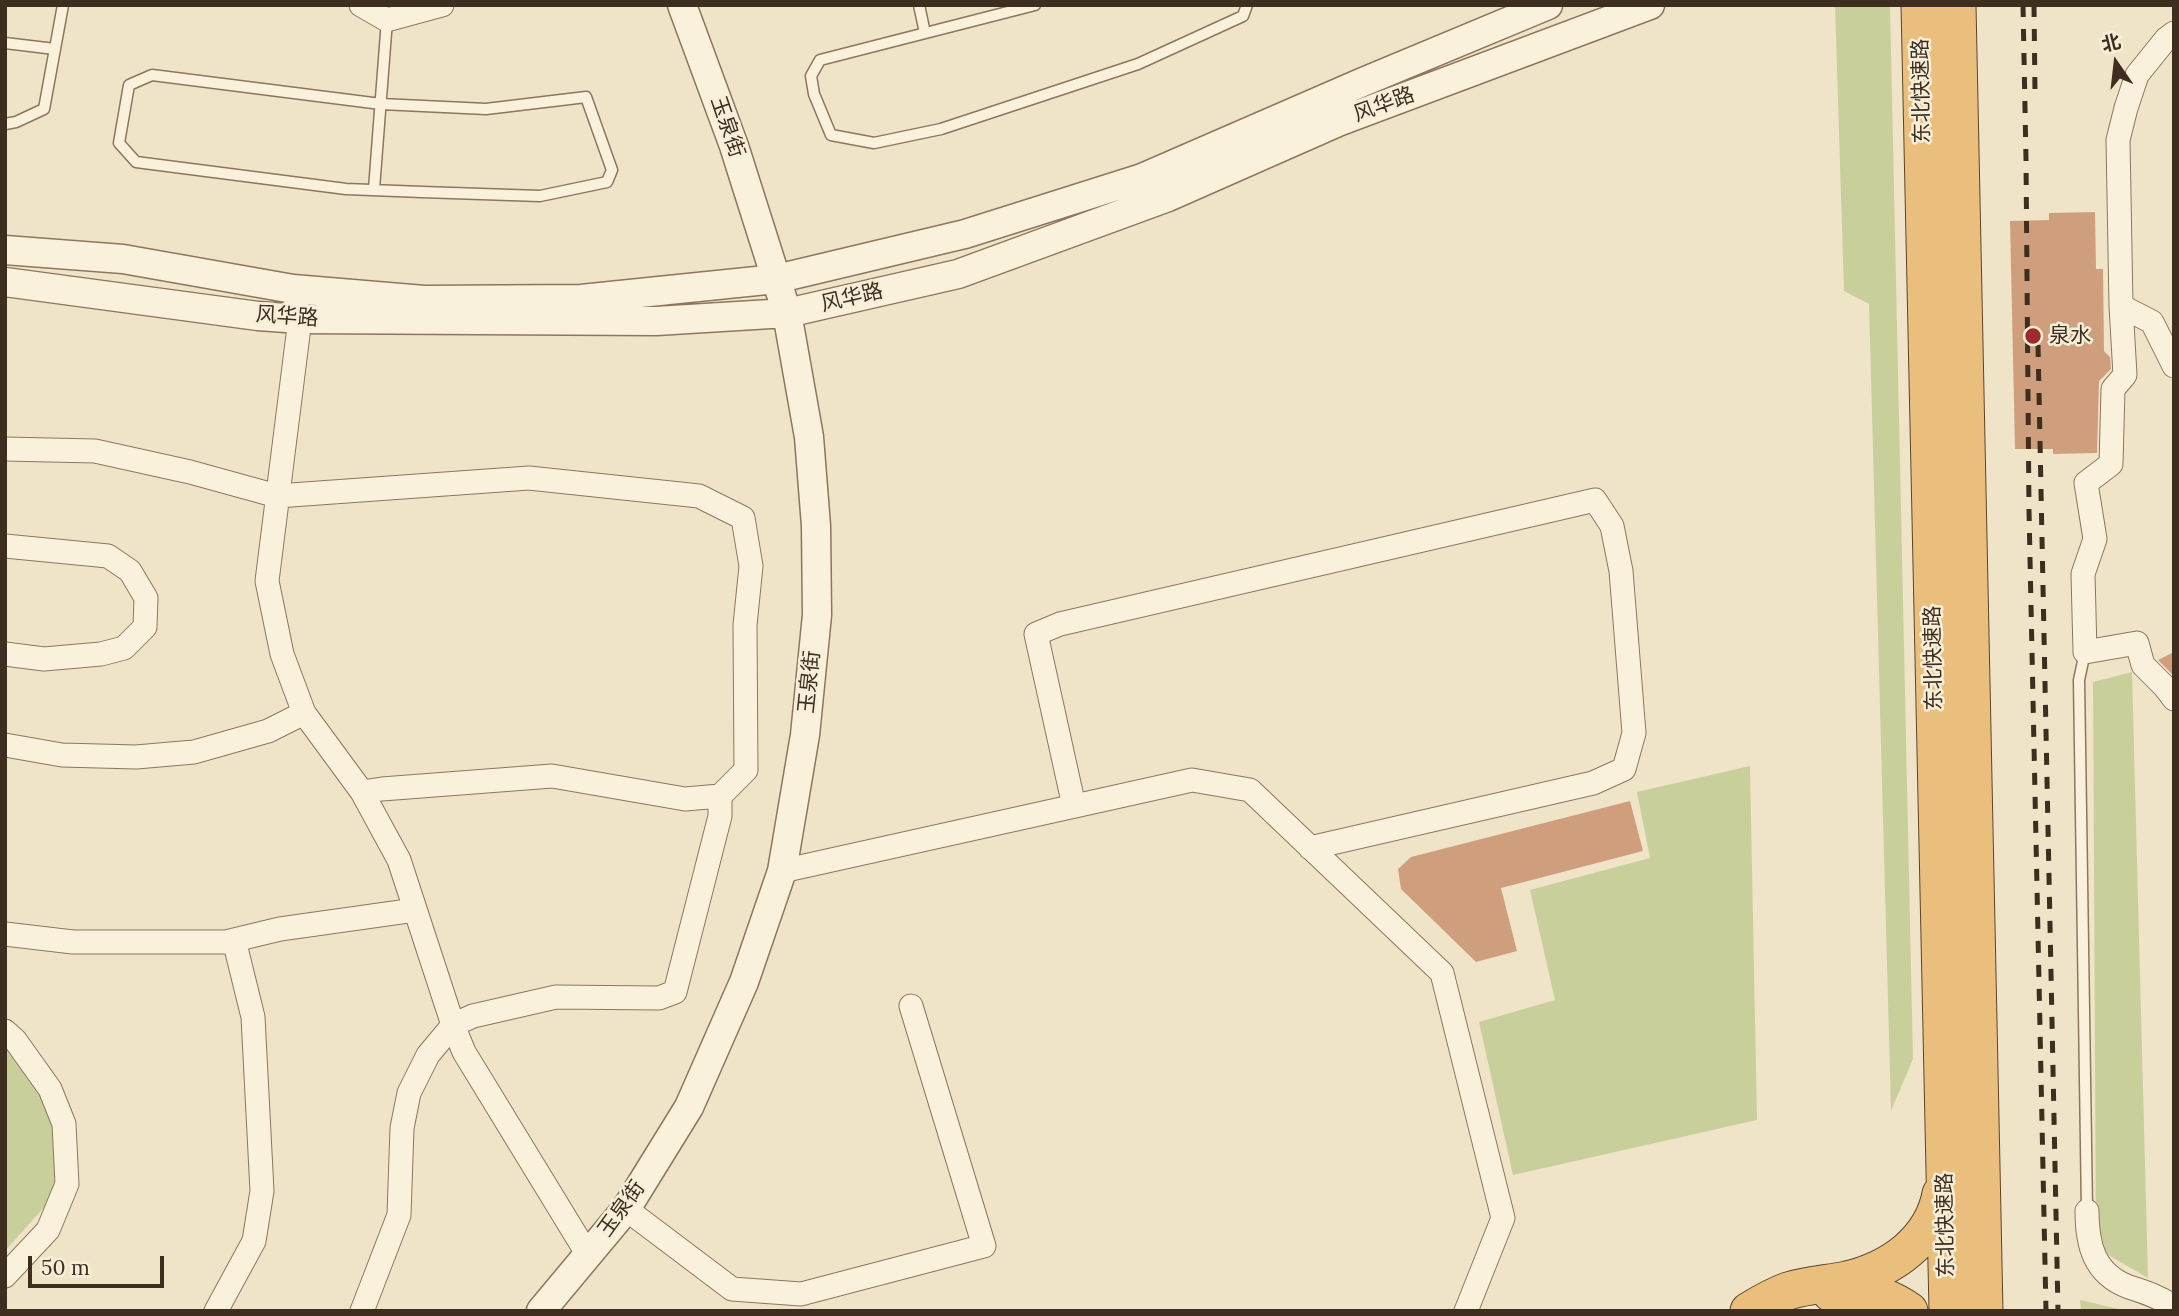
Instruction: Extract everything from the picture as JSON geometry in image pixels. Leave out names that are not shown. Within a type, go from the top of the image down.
[{"type":"highway","name":"东北快速路","points":[[1920,5],[1948,1311]]},
{"type":"highway","name":"东北快速路","points":[[1957,5],[1984,1311]]},
{"type":"highway","points":[[1749,1311],[1788,1291],[1869,1274],[1906,1253],[1921,1238],[1933,1220],[1940,1203],[1945,1168]]},
{"type":"highway","points":[[1777,1311],[1799,1300],[1847,1291],[1889,1298],[1909,1311]]},
{"type":"street","points":[[361,5],[387,20],[442,5]]},
{"type":"street","name":"玉泉街","points":[[541,1311],[626,1209],[689,1107],[744,982],[782,871],[805,735],[817,615],[816,526],[809,437],[787,313],[734,146],[682,5]]},
{"type":"street","points":[[5,250],[123,259],[293,289],[424,300],[581,299],[776,279],[964,234],[1142,178],[1548,5]]},
{"type":"street","name":"风华路","points":[[5,282],[299,319],[656,321],[787,313],[958,274],[1168,197],[1338,122],[1650,5]]},
{"type":"street","points":[[2174,33],[2137,75],[2118,140],[2125,375],[2113,389],[2110,464],[2086,483],[2095,539],[2083,574],[2085,652],[2137,643],[2143,665],[2174,699]]},
{"type":"street","points":[[293,289],[299,319],[267,581],[282,654],[304,713],[362,792],[399,860],[464,1052],[588,1255]]},
{"type":"street","points":[[2121,306],[2152,322],[2174,366]]},
{"type":"street","points":[[5,449],[95,452],[190,472],[277,495],[529,478],[699,496],[743,518],[751,566],[744,625],[746,770],[720,796],[685,799],[552,776],[362,792]]},
{"type":"street","points":[[1074,806],[1036,634],[1060,624],[1595,500],[1612,526],[1621,571],[1634,733],[1624,769],[1593,783],[1310,848]]},
{"type":"street","points":[[5,546],[108,556],[130,571],[146,598],[145,627],[124,648],[101,654],[44,659],[5,654]]},
{"type":"street","points":[[5,745],[62,755],[136,757],[194,752],[268,731],[304,713]]},
{"type":"street","points":[[782,871],[1192,780],[1250,790],[1442,973],[1503,1217],[1466,1311]]},
{"type":"street","points":[[362,1311],[399,1215],[402,1128],[409,1093],[428,1055],[453,1025],[473,1016],[556,997],[659,998],[675,992],[720,816],[720,796]]},
{"type":"street","points":[[5,934],[73,942],[226,942],[280,929],[415,910]]},
{"type":"street","points":[[216,1311],[254,1241],[262,1191],[253,1017],[234,940]]},
{"type":"street","points":[[626,1209],[732,1289],[801,1294],[984,1246],[911,1006]]},
{"type":"street","points":[[5,1031],[15,1040],[50,1089],[64,1124],[67,1184],[48,1230],[5,1276]]},
{"type":"street","points":[[2087,1211],[2089,1244],[2101,1269],[2126,1286],[2152,1294],[2174,1307]]},
{"type":"lane","points":[[5,124],[44,109],[63,5]]},
{"type":"lane","points":[[919,5],[925,33]]},
{"type":"lane","points":[[1035,5],[820,60],[811,76],[814,94],[831,135],[874,143],[941,129],[1138,64],[1243,16],[1247,5]]},
{"type":"lane","points":[[374,189],[387,20]]},
{"type":"lane","points":[[5,43],[55,49]]},
{"type":"lane","points":[[152,75],[381,104],[486,109],[586,97],[612,170],[607,182],[540,195],[346,189],[136,162],[119,143],[129,85],[152,75]]},
{"type":"lane","points":[[2085,652],[2079,680],[2087,1211]]},
{"type":"green space","points":[[1835,5],[1890,5],[1913,1059],[1891,1111],[1869,304],[1844,291]]},
{"type":"green space","points":[[2132,672],[2148,1278],[2096,1248],[2093,682]]},
{"type":"green space","points":[[1750,766],[1757,1120],[1513,1175],[1479,1022],[1555,1000],[1530,890],[1650,858],[1637,792]]},
{"type":"green space","points":[[5,1041],[53,1112],[55,1195],[5,1251]]},
{"type":"green space","points":[[2080,1300],[2127,1311],[2081,1311]]},
{"type":"building","points":[[2095,212],[2096,269],[2103,269],[2104,351],[2110,357],[2111,369],[2099,381],[2097,453],[2053,454],[2053,449],[2015,449],[2010,221],[2049,220],[2049,213]]},
{"type":"building","points":[[2174,652],[2174,676],[2158,660]]},
{"type":"building","points":[[1630,801],[1643,851],[1501,888],[1517,951],[1476,962],[1401,889],[1398,869],[1411,857]]},
{"type":"railway","points":[[2023,5],[2029,511],[2046,1311]]},
{"type":"railway","points":[[2034,5],[2035,93]]},
{"type":"railway","points":[[2038,345],[2058,1311]]},
{"type":"place","name":"泉水","points":[[2033,336]]}]
